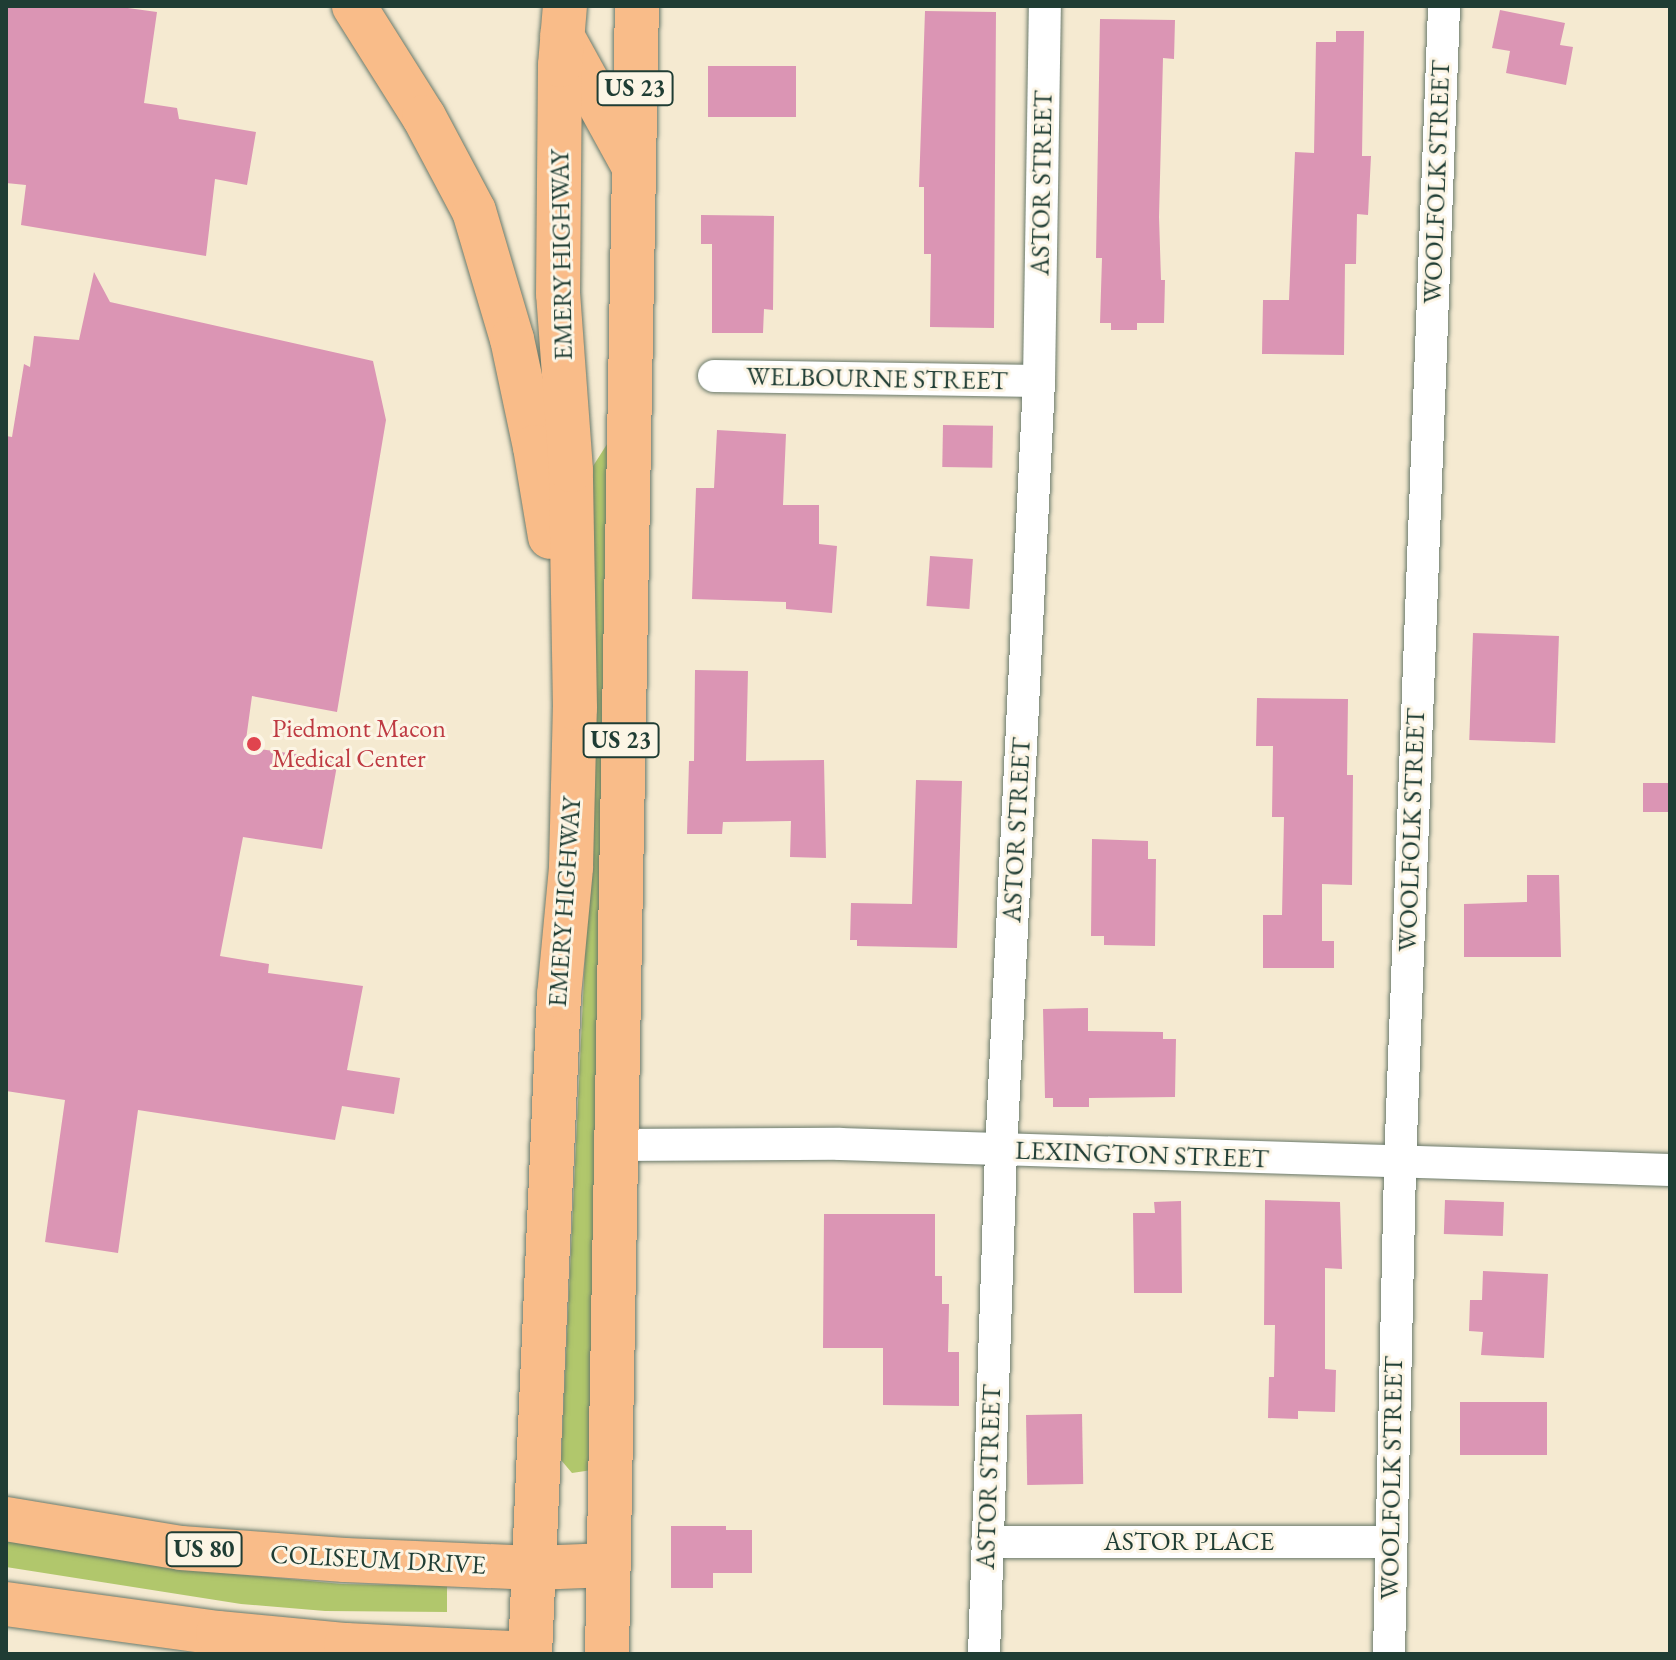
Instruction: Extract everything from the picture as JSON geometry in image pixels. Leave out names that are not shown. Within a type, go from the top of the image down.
[{"type":"main road","points":[[354,6],[424,117],[474,211],[512,339],[535,447],[575,708]]},
{"type":"main road","name":"EMERY HIGHWAY","points":[[607,1654],[637,6]]},
{"type":"main road","points":[[558,16],[636,171]]},
{"type":"main road","name":"EMERY HIGHWAY","points":[[528,1654],[559,995],[571,867],[575,708],[571,470],[558,294],[558,16]]},
{"type":"main road","name":"COLISEUM DRIVE","points":[[6,1519],[181,1548],[345,1560],[534,1568],[609,1565]]},
{"type":"main road","points":[[6,1604],[232,1635],[528,1654]]},
{"type":"street","name":"ASTOR STREET","points":[[984,1654],[1001,1151],[1039,381],[1045,6]]},
{"type":"street","name":"WOOLFOLK STREET","points":[[1389,1654],[1400,1164],[1444,6]]},
{"type":"street","name":"WELBOURNE STREET","points":[[714,376],[1039,381]]},
{"type":"street","name":"LEXINGTON STREET","points":[[614,1145],[840,1144],[1400,1164],[1670,1170]]},
{"type":"street","name":"ASTOR PLACE","points":[[987,1542],[1391,1542]]},
{"type":"green space","points":[[609,441],[592,1470],[572,1473],[561,1460],[596,725],[588,474]]},
{"type":"green space","points":[[6,1541],[224,1573],[342,1584],[447,1586],[447,1612],[325,1611],[241,1604],[6,1567]]},
{"type":"building","points":[[6,6],[113,6],[157,12],[144,103],[177,108],[179,119],[256,132],[247,185],[215,179],[206,256],[21,225],[26,185],[6,183]]},
{"type":"building","points":[[1500,10],[1565,23],[1560,45],[1573,47],[1566,85],[1506,73],[1510,51],[1492,48]]},
{"type":"building","points":[[925,11],[996,12],[994,328],[930,327],[931,254],[924,254],[924,187],[919,187]]},
{"type":"building","points":[[1100,19],[1175,20],[1174,59],[1163,58],[1159,217],[1161,280],[1165,280],[1164,323],[1137,323],[1137,330],[1111,330],[1111,323],[1100,323],[1102,258],[1096,258]]},
{"type":"building","points":[[1336,31],[1364,31],[1362,156],[1371,156],[1368,215],[1357,214],[1356,264],[1345,264],[1344,355],[1262,354],[1263,300],[1289,300],[1295,152],[1314,153],[1316,42],[1336,42]]},
{"type":"building","points":[[708,66],[796,66],[796,117],[708,117]]},
{"type":"building","points":[[701,215],[774,216],[773,310],[764,309],[763,333],[712,333],[712,244],[701,244]]},
{"type":"building","points":[[94,272],[110,302],[373,361],[386,420],[337,712],[252,696],[245,747],[338,760],[322,849],[243,837],[220,956],[269,964],[268,973],[363,986],[347,1070],[400,1078],[394,1114],[342,1106],[335,1140],[138,1110],[118,1253],[45,1242],[65,1100],[6,1091],[6,436],[12,437],[24,364],[30,367],[34,336],[79,340]]},
{"type":"building","points":[[943,425],[993,426],[992,468],[942,467]]},
{"type":"building","points":[[717,430],[786,434],[783,505],[819,505],[819,544],[837,546],[832,613],[786,609],[786,602],[692,599],[696,488],[714,488]]},
{"type":"building","points":[[930,556],[973,559],[969,609],[927,606]]},
{"type":"building","points":[[1473,633],[1559,636],[1555,743],[1469,740]]},
{"type":"building","points":[[695,670],[748,671],[746,761],[824,760],[826,858],[790,857],[791,821],[723,822],[722,834],[687,834],[689,761],[694,761]]},
{"type":"building","points":[[1257,698],[1348,699],[1347,775],[1353,775],[1352,885],[1322,884],[1322,941],[1334,941],[1334,968],[1263,968],[1263,915],[1282,915],[1284,817],[1272,817],[1273,746],[1256,746]]},
{"type":"building","points":[[916,780],[962,781],[957,948],[857,946],[857,940],[850,940],[851,903],[912,904]]},
{"type":"building","points":[[1643,783],[1670,783],[1670,812],[1643,812]]},
{"type":"building","points":[[1092,839],[1148,841],[1148,859],[1156,859],[1155,946],[1104,945],[1104,936],[1091,936]]},
{"type":"building","points":[[1527,875],[1559,875],[1561,957],[1464,957],[1464,904],[1527,902]]},
{"type":"building","points":[[1088,1008],[1088,1031],[1163,1032],[1163,1039],[1176,1039],[1175,1097],[1089,1098],[1089,1107],[1053,1107],[1053,1098],[1045,1098],[1043,1009]]},
{"type":"building","points":[[1265,1200],[1340,1202],[1342,1269],[1325,1268],[1325,1369],[1336,1370],[1335,1412],[1298,1411],[1298,1419],[1268,1418],[1269,1377],[1274,1377],[1275,1325],[1264,1325]]},
{"type":"building","points":[[1445,1200],[1504,1202],[1503,1236],[1444,1234]]},
{"type":"building","points":[[1181,1201],[1182,1293],[1134,1293],[1133,1213],[1155,1213],[1154,1202]]},
{"type":"building","points":[[824,1214],[935,1214],[935,1276],[942,1276],[942,1304],[949,1304],[948,1352],[959,1352],[959,1406],[883,1405],[883,1348],[823,1348]]},
{"type":"building","points":[[1483,1271],[1548,1274],[1544,1358],[1481,1355],[1483,1332],[1469,1331],[1470,1300],[1482,1300]]},
{"type":"building","points":[[1460,1402],[1547,1402],[1547,1455],[1460,1455]]},
{"type":"building","points":[[1082,1414],[1083,1484],[1027,1485],[1026,1415]]},
{"type":"building","points":[[671,1526],[726,1526],[726,1530],[752,1530],[752,1573],[713,1573],[713,1588],[671,1588]]},
{"type":"place","name":"Piedmont Macon Medical Center","points":[[254,744]]}]
